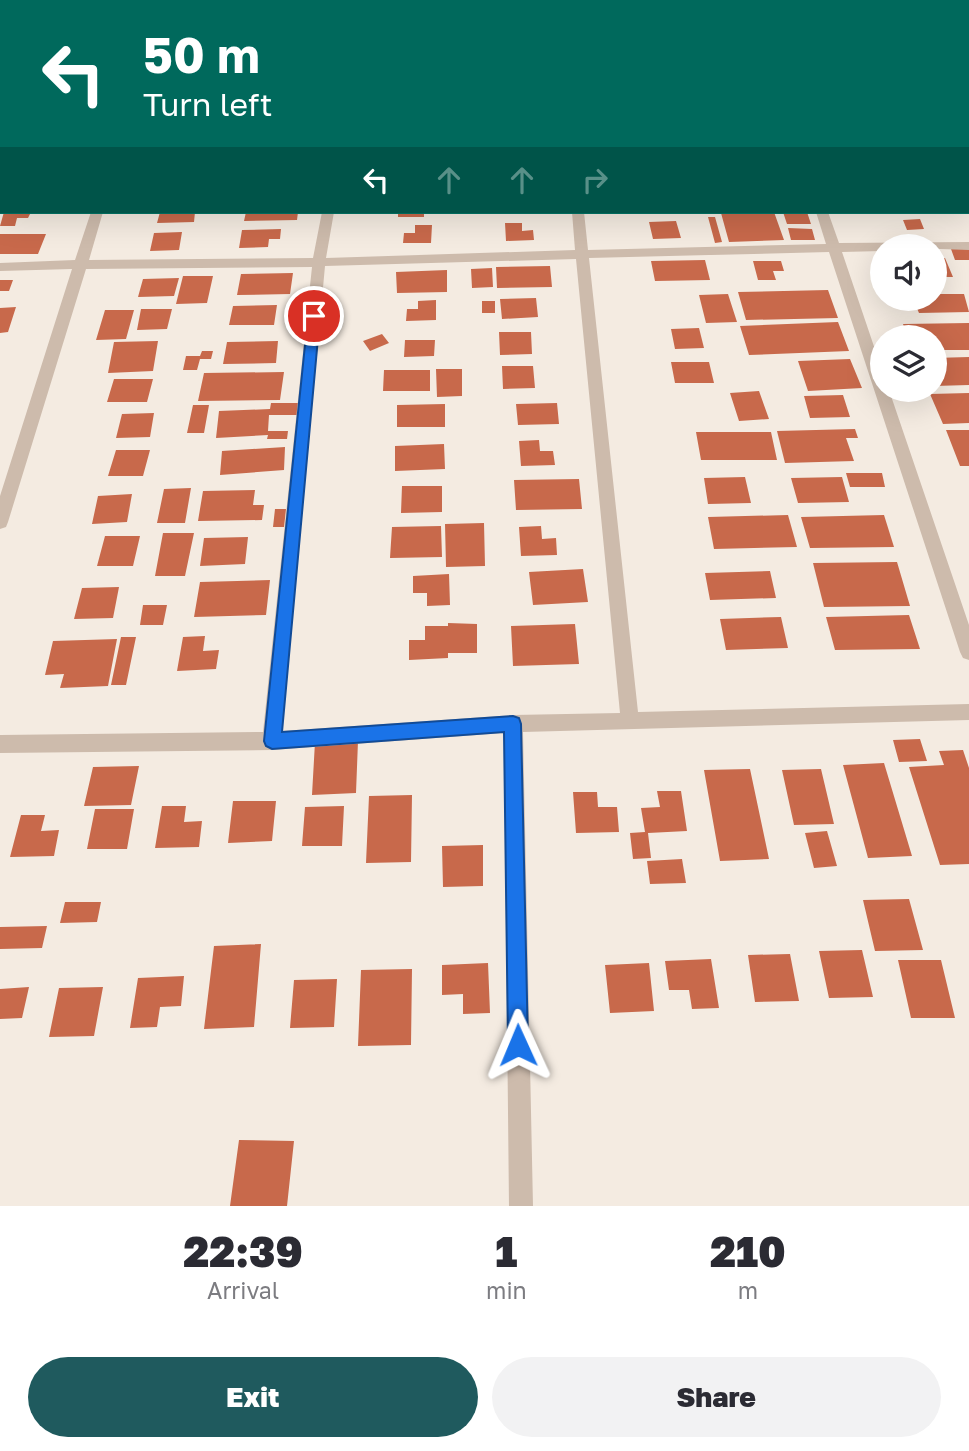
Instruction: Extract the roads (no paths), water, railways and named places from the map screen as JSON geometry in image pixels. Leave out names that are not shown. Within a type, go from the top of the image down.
[{"type":"street","points":[[0,522],[96,214]]},
{"type":"street","points":[[272,741],[319,262],[328,214]]},
{"type":"street","points":[[579,214],[630,722]]},
{"type":"street","points":[[823,214],[969,652]]},
{"type":"street","points":[[0,267],[81,263],[319,262],[833,247],[969,246]]},
{"type":"street","points":[[0,744],[272,741],[513,724],[969,712]]},
{"type":"street","points":[[513,724],[521,1206]]}]
